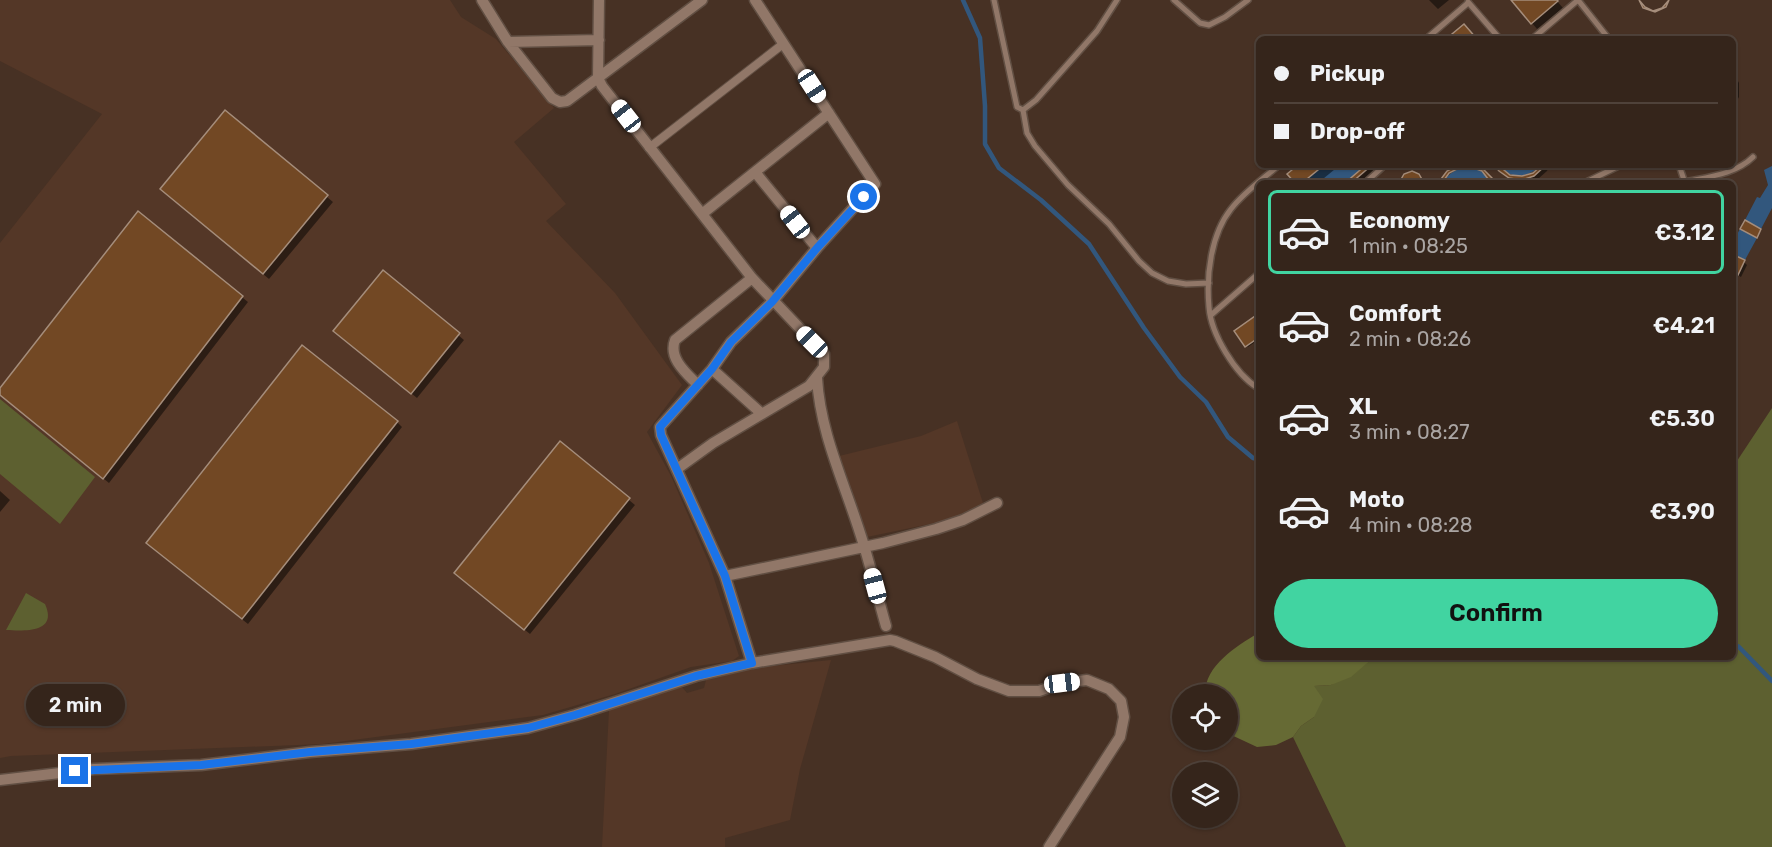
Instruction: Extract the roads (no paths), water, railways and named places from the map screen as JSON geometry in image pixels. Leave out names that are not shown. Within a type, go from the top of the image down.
[{"type":"street","points":[[482,0],[508,42],[552,98],[560,102],[567,101],[702,0]]},
{"type":"street","points":[[599,0],[598,78],[602,86],[752,278],[772,302],[824,354],[824,367],[809,386],[713,443],[677,469]]},
{"type":"street","points":[[752,663],[725,576],[661,435],[660,427],[712,369],[731,342],[772,302],[875,184],[754,0]]},
{"type":"street","points":[[508,42],[599,40]]},
{"type":"street","points":[[649,148],[783,44]]},
{"type":"street","points":[[702,214],[829,113]]},
{"type":"street","points":[[755,172],[817,248]]},
{"type":"street","points":[[698,385],[673,355],[672,348],[675,340],[752,278]]},
{"type":"street","points":[[712,369],[762,414]]},
{"type":"street","points":[[817,378],[818,397],[831,451],[864,547],[886,626]]},
{"type":"street","points":[[725,576],[864,547],[951,525],[997,503]]},
{"type":"street","points":[[0,780],[94,769],[201,765],[310,752],[411,744],[528,728],[696,676],[846,646],[896,640],[977,679],[1009,691],[1039,691],[1062,683],[1087,680],[1109,690],[1121,701],[1124,717],[1120,737],[1049,847]]},
{"type":"lane","points":[[994,0],[1017,107],[1023,110]]},
{"type":"lane","points":[[1023,110],[1036,100],[1097,31],[1117,0]]},
{"type":"lane","points":[[1174,0],[1200,23],[1209,25],[1225,17],[1248,0]]},
{"type":"lane","points":[[1536,36],[1578,0],[1607,36]]},
{"type":"lane","points":[[1429,36],[1468,1],[1497,36]]},
{"type":"lane","points":[[1023,110],[1027,133],[1035,146],[1068,185],[1109,224],[1138,261],[1152,273],[1168,281],[1186,284],[1209,283]]},
{"type":"lane","points":[[1696,180],[1733,170],[1753,157]]},
{"type":"lane","points":[[1263,180],[1276,168]]},
{"type":"lane","points":[[1368,180],[1382,168]]},
{"type":"lane","points":[[1590,180],[1615,168]]},
{"type":"lane","points":[[1256,186],[1231,209],[1220,228],[1209,265],[1209,308],[1216,333],[1230,359],[1256,387]]},
{"type":"lane","points":[[1211,315],[1256,276]]},
{"type":"water","points":[[1772,166],[1772,208],[1761,229],[1745,220],[1757,197],[1760,198],[1768,185],[1764,170]]},
{"type":"water","points":[[1320,168],[1362,168],[1348,180],[1306,180]]},
{"type":"water","points":[[1474,168],[1482,171],[1489,180],[1445,180],[1454,171]]},
{"type":"water","points":[[1501,168],[1538,168],[1520,176]]},
{"type":"water","points":[[1740,229],[1757,238],[1745,260],[1736,256],[1736,236]]},
{"type":"waterway","points":[[963,0],[980,38],[985,144],[999,168],[1041,200],[1089,244],[1144,328],[1180,377],[1206,402],[1228,437],[1256,459]]},
{"type":"waterway","points":[[1736,645],[1772,681]]}]
